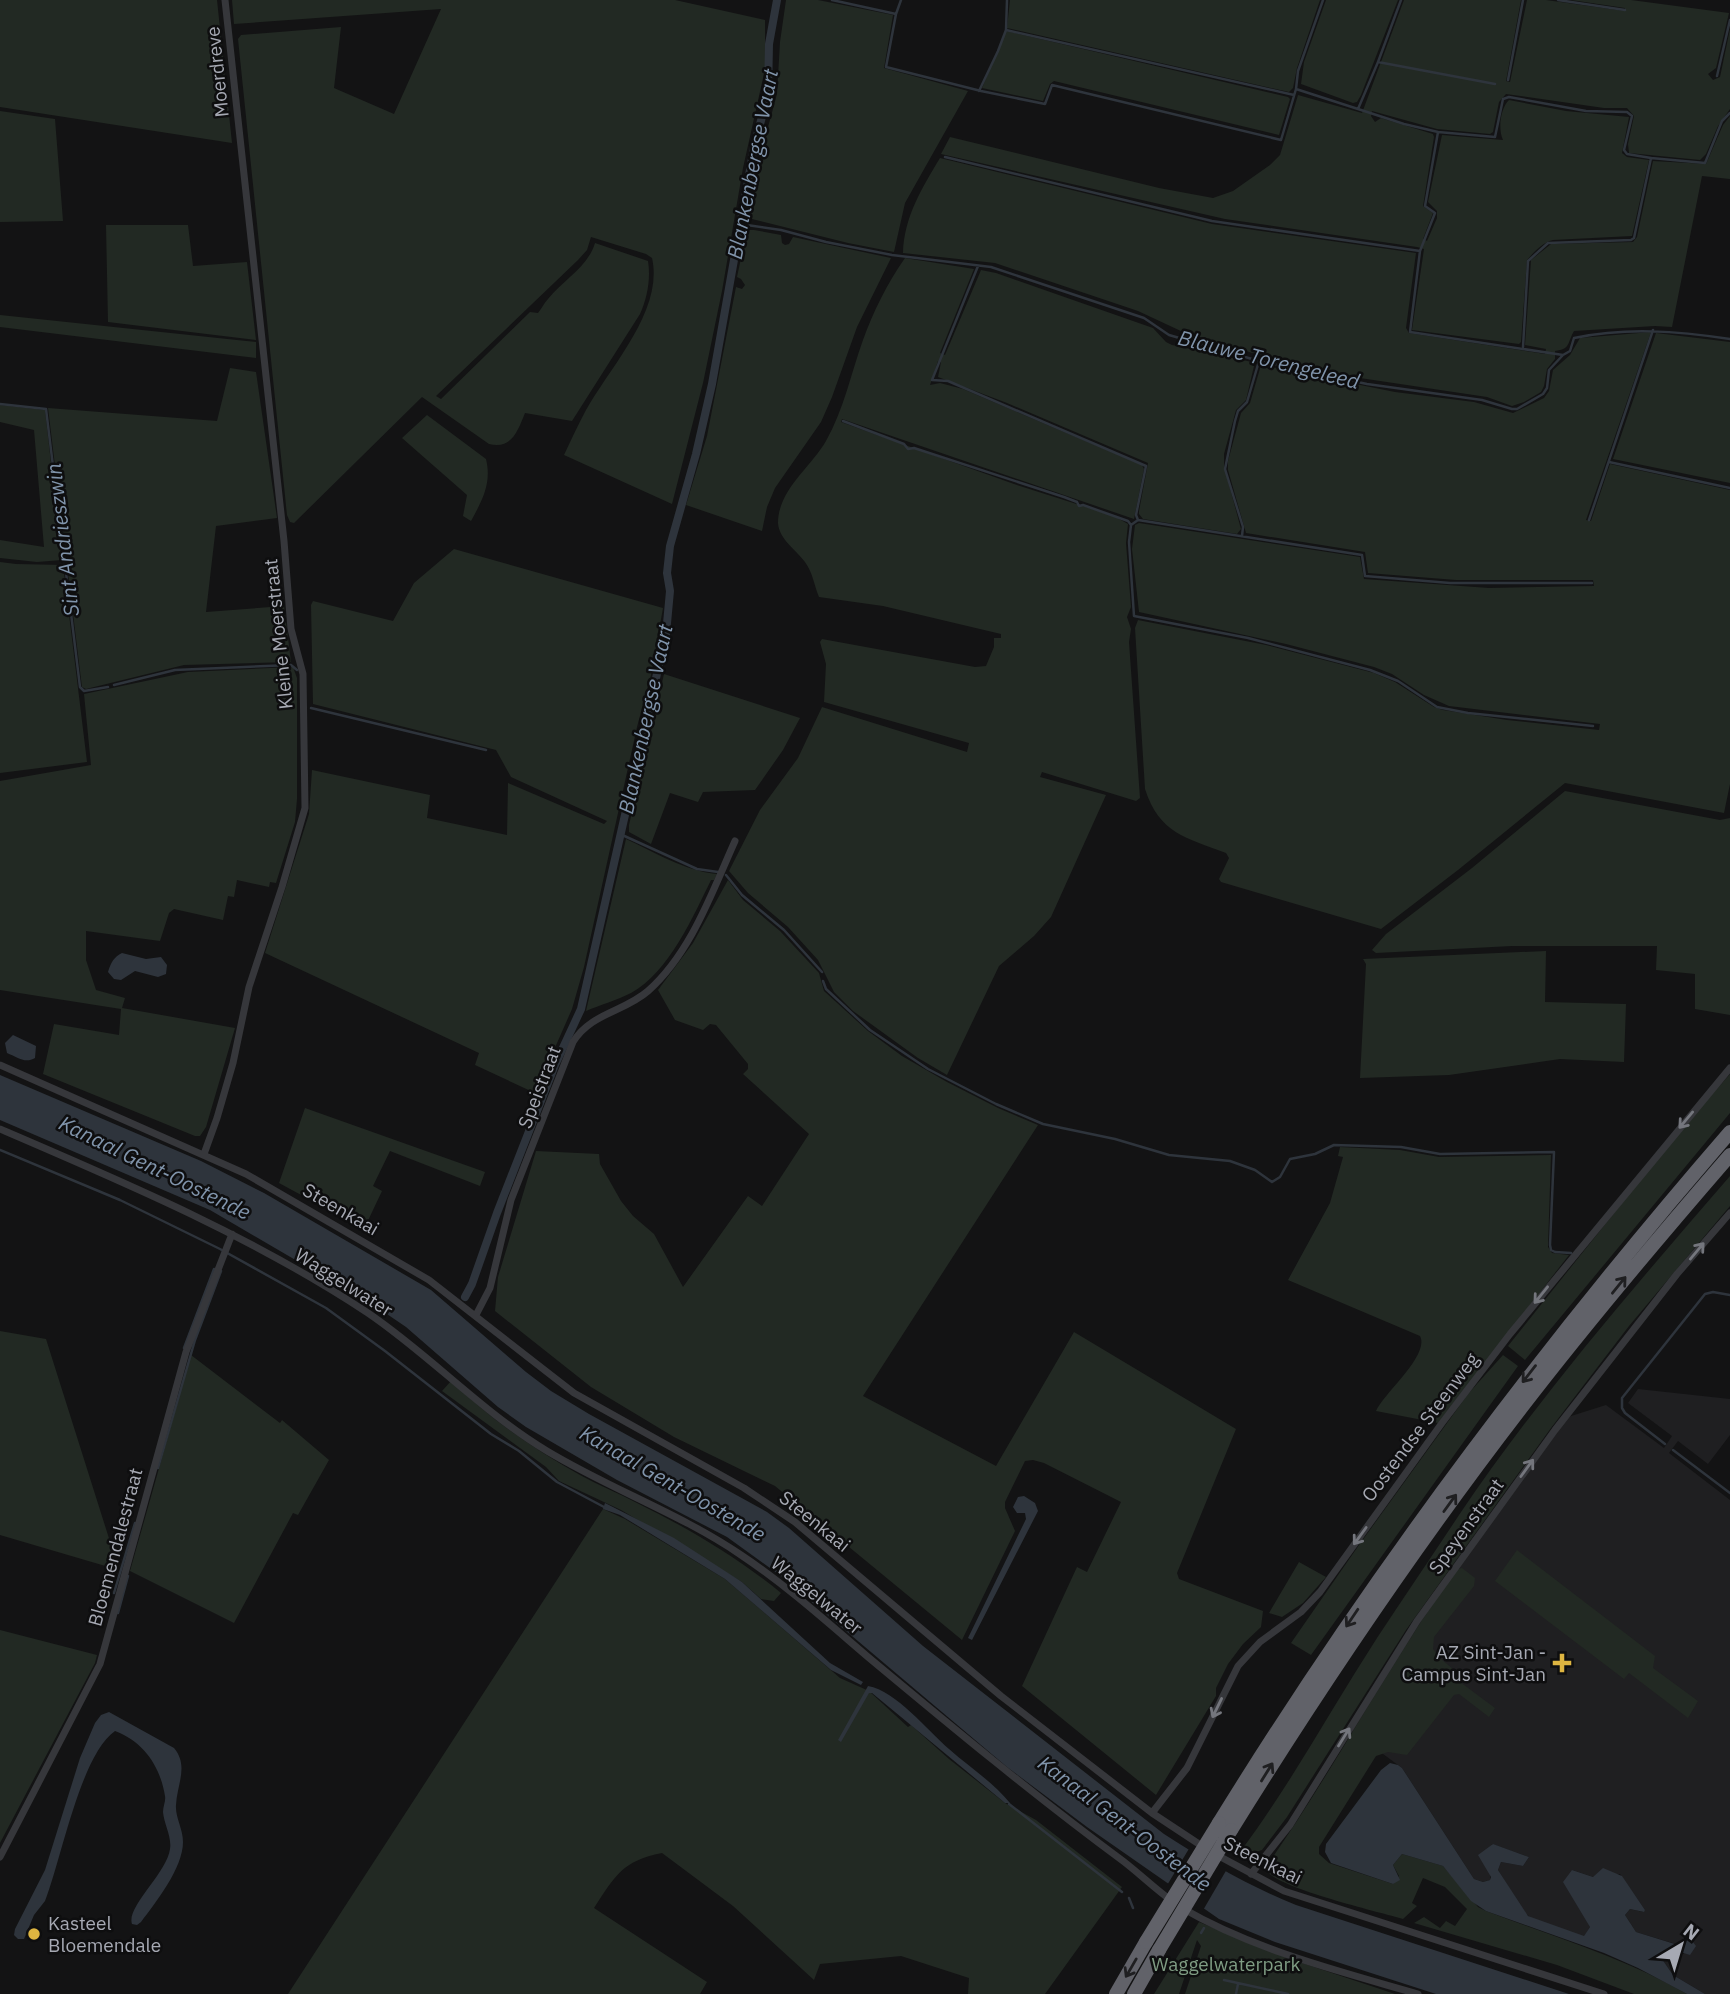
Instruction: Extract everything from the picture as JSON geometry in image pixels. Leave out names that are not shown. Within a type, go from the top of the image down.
[{"type":"highway","points":[[1116,1994],[1152,1946],[1317,1670],[1468,1455],[1631,1246],[1730,1132]]},
{"type":"highway","points":[[1225,1826],[1451,1502],[1558,1361],[1730,1155]]},
{"type":"highway","points":[[1134,1994],[1152,1946]]},
{"type":"street","name":"Moerdreve","points":[[225,0],[240,140]]},
{"type":"street","name":"Kleine Moerstraat","points":[[204,1154],[233,1063],[249,987],[305,808],[303,674],[291,629],[284,541],[240,140]]},
{"type":"street","name":"Speistraat","points":[[476,1315],[490,1288],[511,1200],[573,1042],[590,1023],[645,993],[669,968],[720,879],[735,841]]},
{"type":"street","name":"Steenkaai","points":[[0,1065],[204,1154],[279,1192],[435,1284],[548,1375],[585,1400],[744,1488],[795,1522],[991,1688],[1152,1813],[1210,1852],[1284,1891],[1604,1994]]},
{"type":"street","name":"Oostendse Steenweg","points":[[1152,1813],[1186,1768],[1229,1684],[1249,1652],[1301,1612],[1320,1592],[1510,1334],[1730,1068]]},
{"type":"street","name":"Waggelwater","points":[[0,1129],[145,1191],[232,1234],[365,1311],[405,1339],[498,1417],[546,1451],[617,1490],[696,1528],[741,1555],[796,1597],[1037,1797],[1200,1919],[1254,1942],[1418,1994]]},
{"type":"street","name":"Speyenstraat","points":[[1251,1874],[1290,1825],[1416,1621],[1523,1473],[1637,1324],[1730,1213]]},
{"type":"street","name":"Bloemendalestraat","points":[[0,1857],[100,1664],[186,1352],[232,1234]]},
{"type":"shaded area","name":"AZ Sint-Jan - Campus Sint-Jan","points":[[1638,1389],[1730,1399],[1730,1435],[1708,1464],[1678,1441],[1669,1453],[1730,1500],[1730,1994],[1705,1994],[1673,1975],[1662,1959],[1669,1950],[1684,1954],[1679,1945],[1636,1932],[1625,1915],[1630,1909],[1643,1912],[1645,1910],[1620,1874],[1593,1877],[1572,1870],[1590,1927],[1584,1937],[1532,1919],[1524,1912],[1498,1870],[1501,1862],[1523,1866],[1529,1857],[1492,1844],[1490,1880],[1483,1882],[1474,1879],[1402,1768],[1352,1731],[1418,1623],[1568,1417],[1606,1405],[1664,1448],[1672,1436],[1628,1403]]},
{"type":"green space","points":[[0,0],[217,0],[232,143],[0,107]]},
{"type":"green space","points":[[232,0],[675,0],[765,20],[765,69],[743,168],[703,383],[672,504],[564,455],[586,410],[643,318],[654,278],[652,258],[646,254],[591,237],[587,250],[578,260],[436,396],[441,399],[530,312],[538,313],[554,292],[587,259],[595,243],[648,261],[648,289],[640,314],[572,421],[525,413],[517,432],[509,441],[497,445],[489,444],[422,397],[294,523],[290,522],[287,515],[238,39],[241,35],[341,27],[334,88],[394,114],[441,9],[234,24]]},
{"type":"green space","points":[[786,0],[818,0],[893,15],[884,68],[968,91],[905,203],[894,252],[752,219],[750,215],[761,153],[777,94]]},
{"type":"green space","points":[[1010,0],[1320,0],[1293,88],[1289,92],[1007,28]]},
{"type":"green space","points":[[1326,0],[1398,0],[1357,102],[1353,103],[1301,84],[1304,62]]},
{"type":"green space","points":[[1404,0],[1521,0],[1506,81],[1510,82],[1527,0],[1546,0],[1625,11],[1625,8],[1571,0],[1631,0],[1729,13],[1716,68],[1708,74],[1713,80],[1720,77],[1730,29],[1730,109],[1718,126],[1706,154],[1700,160],[1629,153],[1628,144],[1634,116],[1627,108],[1604,108],[1506,94],[1499,102],[1493,132],[1490,134],[1437,129],[1372,111],[1371,116],[1375,122],[1381,118],[1433,134],[1423,206],[1433,213],[1423,239],[1427,241],[1437,218],[1437,211],[1428,202],[1442,135],[1503,140],[1501,119],[1509,100],[1566,111],[1629,117],[1622,153],[1627,157],[1649,160],[1632,236],[1553,240],[1536,251],[1527,260],[1519,344],[1412,330],[1424,249],[1225,219],[941,154],[950,137],[1159,188],[1213,198],[1233,191],[1280,155],[1298,95],[1362,113]]},
{"type":"green space","points":[[1006,31],[1288,97],[1290,99],[1279,135],[1054,81],[1043,101],[982,88]]},
{"type":"green space","points":[[0,111],[55,119],[63,221],[0,222]]},
{"type":"green space","points":[[1730,116],[1730,179],[1702,176],[1672,327],[1574,331],[1568,345],[1555,351],[1555,359],[1547,369],[1541,392],[1512,406],[1487,397],[1360,378],[1269,358],[1183,332],[1138,311],[995,263],[903,253],[910,215],[940,158],[1212,224],[1416,253],[1406,328],[1409,333],[1545,354],[1546,349],[1525,345],[1531,260],[1551,244],[1633,242],[1637,237],[1653,161],[1706,164],[1723,125]]},
{"type":"green space","points":[[106,225],[188,225],[193,266],[247,262],[256,340],[108,322]]},
{"type":"green space","points":[[747,230],[781,235],[785,245],[789,244],[793,237],[891,258],[857,327],[821,422],[775,488],[767,507],[762,531],[686,505],[707,436],[736,287],[742,289],[745,285],[737,277]]},
{"type":"green space","points":[[905,258],[974,269],[940,353],[945,355],[981,270],[1153,328],[1172,345],[1252,362],[1254,366],[1246,400],[1236,410],[1224,454],[1224,466],[1241,529],[1237,534],[1143,519],[1139,511],[1148,463],[938,377],[941,362],[938,361],[930,385],[940,383],[963,389],[1142,465],[1144,469],[1134,519],[842,419],[841,422],[1014,484],[1114,516],[1128,524],[1126,543],[1131,607],[1127,617],[1131,629],[1129,642],[1140,798],[1136,801],[1042,772],[1040,777],[1106,795],[1051,917],[1034,936],[999,966],[947,1075],[918,1058],[853,1011],[834,992],[818,960],[788,927],[748,893],[729,871],[760,810],[798,758],[822,707],[967,752],[969,743],[824,702],[826,664],[820,642],[822,639],[975,667],[986,666],[994,647],[994,638],[1001,638],[1001,634],[883,606],[819,597],[808,566],[779,529],[779,511],[783,500],[826,441],[842,404],[871,319]]},
{"type":"green space","points":[[0,315],[256,342],[256,358],[0,327]]},
{"type":"green space","points":[[1651,332],[1586,520],[1591,521],[1610,464],[1730,490],[1730,784],[1724,813],[1565,783],[1381,929],[1221,882],[1219,879],[1229,858],[1226,853],[1186,838],[1166,825],[1151,804],[1145,789],[1135,628],[1138,620],[1266,645],[1374,673],[1443,710],[1599,730],[1600,724],[1449,706],[1374,667],[1286,644],[1139,612],[1132,549],[1135,525],[1139,523],[1360,557],[1364,579],[1489,588],[1594,586],[1593,580],[1456,580],[1368,573],[1365,552],[1246,533],[1228,470],[1228,461],[1241,413],[1250,403],[1261,365],[1395,392],[1474,402],[1513,413],[1544,398],[1549,391],[1553,370],[1570,355],[1580,338]]},
{"type":"green space","points":[[1656,333],[1730,342],[1730,483],[1613,459]]},
{"type":"green space","points":[[230,368],[256,372],[277,518],[216,526],[206,612],[284,606],[291,662],[184,665],[86,689],[82,687],[48,408],[217,421]]},
{"type":"green space","points":[[0,405],[45,410],[62,560],[37,562],[0,558],[0,540],[44,547],[34,430],[0,422]]},
{"type":"green space","points":[[427,415],[486,459],[487,484],[471,521],[463,516],[467,495],[402,438]]},
{"type":"green space","points":[[454,549],[663,608],[651,675],[584,967],[572,1009],[535,1093],[475,1065],[479,1053],[265,953],[309,814],[312,770],[430,795],[427,818],[507,835],[508,783],[604,824],[607,821],[511,777],[496,750],[313,704],[313,601],[393,621],[414,583]]},
{"type":"green space","points":[[0,562],[63,565],[87,762],[0,773]]},
{"type":"green space","points":[[293,667],[297,678],[297,799],[295,822],[276,883],[270,882],[269,887],[237,880],[234,897],[228,896],[223,920],[174,909],[169,913],[160,941],[86,931],[86,960],[96,990],[125,998],[122,1008],[235,1028],[206,1127],[200,1136],[195,1136],[43,1074],[54,1024],[119,1035],[121,1009],[0,990],[0,781],[91,765],[84,694],[188,672]]},
{"type":"green space","points":[[664,674],[800,718],[783,750],[755,790],[703,792],[698,802],[670,793],[651,844],[629,832],[629,825]]},
{"type":"green space","points":[[1565,791],[1720,820],[1730,818],[1730,1015],[1695,1009],[1695,974],[1656,970],[1657,946],[1512,946],[1376,953],[1372,950],[1386,934],[1472,868]]},
{"type":"green space","points":[[626,839],[682,865],[717,874],[714,880],[711,880],[678,942],[657,972],[631,993],[586,1011]]},
{"type":"green space","points":[[728,880],[743,900],[780,931],[819,973],[824,991],[868,1031],[902,1056],[947,1082],[1038,1125],[863,1396],[996,1466],[1074,1332],[1236,1429],[1177,1573],[1179,1579],[1263,1611],[1261,1627],[1243,1644],[1228,1664],[1216,1688],[1216,1696],[1156,1795],[1022,1686],[1077,1567],[1087,1572],[1121,1502],[1044,1463],[1025,1461],[1005,1502],[1015,1531],[962,1640],[775,1486],[674,1437],[591,1387],[495,1311],[498,1277],[536,1151],[599,1154],[600,1164],[621,1201],[633,1216],[654,1234],[683,1287],[748,1196],[762,1206],[809,1134],[743,1074],[748,1069],[748,1064],[716,1025],[710,1024],[703,1030],[675,1020],[658,990],[693,943]]},
{"type":"green space","points":[[1546,951],[1545,1002],[1626,1004],[1624,1062],[1560,1059],[1449,1075],[1360,1078],[1366,964],[1363,959]]},
{"type":"green space","points":[[1730,1074],[1730,1113],[1525,1360],[1508,1346],[1674,1138]]},
{"type":"green space","points":[[305,1108],[485,1172],[480,1186],[390,1151],[373,1186],[382,1191],[364,1229],[279,1183]]},
{"type":"green space","points":[[1340,1147],[1400,1150],[1439,1157],[1551,1155],[1548,1247],[1552,1253],[1569,1255],[1438,1423],[1376,1411],[1413,1363],[1421,1344],[1420,1336],[1288,1280],[1330,1203],[1343,1157],[1338,1156]]},
{"type":"green space","points":[[1730,1176],[1730,1206],[1629,1326],[1551,1428],[1406,1630],[1287,1817],[1262,1850],[1250,1854],[1240,1852],[1294,1773],[1377,1638],[1490,1470],[1590,1341]]},
{"type":"green space","points":[[0,1331],[46,1339],[119,1570],[0,1535]]},
{"type":"green space","points":[[191,1355],[280,1423],[282,1420],[329,1460],[298,1515],[293,1513],[234,1623],[130,1571]]},
{"type":"green space","points":[[1503,1355],[1518,1366],[1311,1655],[1291,1643],[1468,1394]]},
{"type":"green space","points":[[451,1381],[496,1420],[545,1455],[693,1533],[730,1555],[781,1593],[774,1601],[761,1599],[742,1582],[621,1510],[559,1481],[546,1467],[442,1391]]},
{"type":"green space","points":[[603,1509],[625,1519],[725,1579],[840,1678],[869,1691],[908,1727],[911,1725],[1005,1803],[1036,1820],[1122,1887],[1045,1994],[968,1994],[969,1978],[901,1956],[820,1964],[814,1980],[733,1906],[662,1853],[628,1865],[614,1879],[594,1908],[707,1982],[700,1994],[288,1994]]},
{"type":"green space","points":[[1517,1550],[1655,1656],[1653,1668],[1698,1701],[1688,1718],[1629,1673],[1624,1679],[1495,1581]]},
{"type":"green space","points":[[1299,1562],[1326,1577],[1303,1603],[1282,1617],[1269,1613]]},
{"type":"green space","points":[[1462,1568],[1475,1578],[1474,1586],[1434,1637],[1433,1649],[1459,1674],[1456,1679],[1495,1708],[1489,1717],[1459,1694],[1454,1695],[1407,1755],[1388,1752],[1376,1756],[1319,1847],[1319,1854],[1329,1863],[1393,1884],[1399,1876],[1393,1865],[1402,1854],[1443,1866],[1478,1907],[1613,1958],[1687,1994],[1634,1994],[1557,1965],[1414,1923],[1424,1917],[1440,1928],[1446,1921],[1455,1926],[1467,1909],[1445,1887],[1423,1878],[1412,1903],[1417,1906],[1403,1919],[1307,1892],[1274,1877],[1266,1870],[1432,1605],[1457,1569]]},
{"type":"green space","points":[[0,1630],[97,1655],[0,1843]]},
{"type":"green space","name":"Waggelwaterpark","points":[[1199,1922],[1290,1959],[1395,1994],[1185,1994],[1201,1946],[1197,1940],[1179,1994],[1154,1994]]},
{"type":"water","points":[[122,953],[146,959],[161,957],[167,965],[166,974],[158,977],[135,971],[121,980],[114,979],[108,972],[113,960]]},
{"type":"water","points":[[13,1035],[36,1046],[35,1058],[24,1060],[7,1053],[5,1043]]},
{"type":"water","name":"Kanaal Gent-Oostende","points":[[0,1075],[201,1161],[264,1193],[431,1290],[551,1391],[767,1512],[789,1528],[923,1646],[1164,1834],[1212,1864],[1296,1905],[1569,1994],[1436,1994],[1275,1942],[1219,1919],[1087,1827],[1007,1767],[781,1576],[727,1537],[617,1480],[526,1427],[498,1407],[406,1327],[381,1310],[210,1210],[0,1120]]},
{"type":"water","points":[[1024,1496],[1035,1503],[1038,1511],[972,1640],[968,1638],[1026,1519],[1025,1513],[1017,1513],[1013,1507],[1018,1497]]},
{"type":"water","points":[[605,1503],[674,1538],[742,1582],[830,1663],[863,1682],[861,1685],[831,1670],[725,1579],[620,1515],[603,1509]]},
{"type":"water","points":[[868,1686],[889,1695],[911,1712],[1010,1803],[1005,1803],[872,1693],[869,1693],[841,1742],[838,1740]]},
{"type":"water","points":[[109,1712],[174,1748],[178,1755],[181,1775],[176,1810],[183,1842],[179,1863],[168,1884],[141,1922],[132,1924],[135,1908],[162,1868],[170,1844],[163,1812],[163,1785],[155,1765],[142,1748],[115,1731],[103,1744],[82,1784],[45,1901],[34,1915],[24,1939],[18,1939],[14,1935],[15,1929],[45,1870],[80,1758],[95,1723],[101,1715]]},
{"type":"water","points":[[1390,1763],[1402,1768],[1474,1879],[1483,1882],[1490,1880],[1491,1877],[1478,1855],[1493,1844],[1529,1857],[1523,1866],[1501,1862],[1498,1870],[1528,1916],[1584,1936],[1590,1927],[1563,1882],[1572,1870],[1593,1877],[1603,1868],[1622,1876],[1645,1910],[1630,1909],[1625,1915],[1636,1932],[1678,1945],[1687,1934],[1696,1946],[1690,1955],[1671,1949],[1662,1959],[1673,1975],[1705,1994],[1687,1994],[1604,1953],[1486,1911],[1471,1901],[1443,1866],[1402,1854],[1393,1865],[1400,1880],[1393,1884],[1331,1863],[1325,1852],[1326,1844],[1381,1770]]},
{"type":"pier","points":[[1190,1847],[1227,1869],[1202,1912],[1166,1887]]},
{"type":"waterway","name":"Blankenbergse Vaart","points":[[465,1297],[555,1065],[581,1009],[666,634],[670,546],[712,384],[754,147],[768,94],[769,44],[777,0]]},
{"type":"waterway","points":[[832,0],[896,14],[886,67],[981,91],[1045,104],[1052,85],[1281,140],[1296,89],[1358,109]]},
{"type":"waterway","points":[[896,14],[901,0]]},
{"type":"waterway","points":[[1006,30],[1007,0]]},
{"type":"waterway","points":[[1296,89],[1298,71],[1323,0]]},
{"type":"waterway","points":[[1378,62],[1401,0]]},
{"type":"waterway","points":[[1508,80],[1523,0]]},
{"type":"waterway","points":[[1558,0],[1625,10]]},
{"type":"waterway","points":[[1717,76],[1730,20]]},
{"type":"waterway","points":[[979,91],[1006,30],[1294,95]]},
{"type":"waterway","points":[[1438,132],[1358,109],[1378,62],[1495,84]]},
{"type":"waterway","points":[[1420,251],[1435,213],[1425,206],[1438,132],[1495,137],[1503,99],[1509,97],[1586,111],[1627,112],[1632,116],[1624,150],[1627,154],[1651,158]]},
{"type":"waterway","points":[[1523,347],[1528,261],[1548,243],[1634,238],[1651,158],[1705,163],[1722,121],[1730,113]]},
{"type":"waterway","points":[[945,157],[1212,221],[1420,251],[1410,332],[1563,355]]},
{"type":"waterway","name":"Blauwe Torengeleed","points":[[740,224],[781,230],[892,255],[991,267],[1144,318],[1169,335],[1259,361],[1367,384],[1482,400],[1512,409],[1517,409],[1543,394],[1547,388],[1549,370],[1570,351],[1574,338],[1613,332],[1652,331],[1730,339]]},
{"type":"waterway","points":[[978,266],[932,380],[948,381],[1146,466],[1136,515],[1138,520],[1362,555],[1365,576],[1450,583],[1592,583]]},
{"type":"waterway","points":[[1589,520],[1653,330]]},
{"type":"waterway","points":[[1242,536],[1243,527],[1225,469],[1238,411],[1247,402],[1259,361]]},
{"type":"waterway","name":"Sint Andrieszwin","points":[[0,404],[46,409],[80,687],[84,691],[108,687]]},
{"type":"waterway","points":[[843,421],[904,444],[908,449],[914,448],[1064,497],[1077,502],[1079,506],[1083,505],[1128,521],[1131,525]]},
{"type":"waterway","points":[[1609,462],[1730,488]]},
{"type":"waterway","points":[[1138,520],[1131,525],[1129,542],[1134,616],[1248,638],[1370,670],[1398,681],[1437,707],[1468,713],[1593,726]]},
{"type":"waterway","name":"Sint Andrieszwin","points":[[114,685],[175,670],[291,665],[297,670]]},
{"type":"waterway","name":"Sint Andrieszwin","points":[[311,708],[486,750]]},
{"type":"waterway","points":[[620,834],[697,869],[718,872]]},
{"type":"waterway","points":[[726,875],[742,895],[784,930],[822,972]]},
{"type":"waterway","points":[[823,981],[826,989],[870,1030],[928,1069],[996,1104],[1043,1124],[1115,1139],[1169,1155],[1230,1161],[1255,1170],[1272,1182],[1280,1177],[1290,1159],[1315,1154],[1334,1145],[1401,1147],[1440,1154],[1554,1152],[1550,1245],[1555,1252],[1571,1253]]},
{"type":"waterway","points":[[0,1150],[120,1200],[220,1249],[326,1308],[557,1482],[604,1507]]},
{"type":"waterway","points":[[184,1348],[214,1269]]},
{"type":"waterway","points":[[158,1468],[195,1340],[221,1271]]},
{"type":"waterway","points":[[1665,1444],[1625,1413],[1622,1398],[1705,1294],[1713,1292],[1730,1295]]},
{"type":"waterway","points":[[1673,1450],[1730,1493]]},
{"type":"waterway","points":[[114,1593],[135,1523]]},
{"type":"waterway","points":[[118,1613],[128,1576]]},
{"type":"waterway","points":[[1009,1804],[1122,1892]]},
{"type":"waterway","points":[[1129,1898],[1133,1908]]},
{"type":"waterway","points":[[1201,1933],[1204,1928]]},
{"type":"waterway","points":[[1224,1980],[1288,1994]]},
{"type":"waterway","points":[[1236,1994],[1238,1984]]},
{"type":"place","name":"AZ Sint-Jan - Campus Sint-Jan","points":[[1562,1663]]},
{"type":"place","name":"Kasteel Bloemendale","points":[[34,1934]]}]
